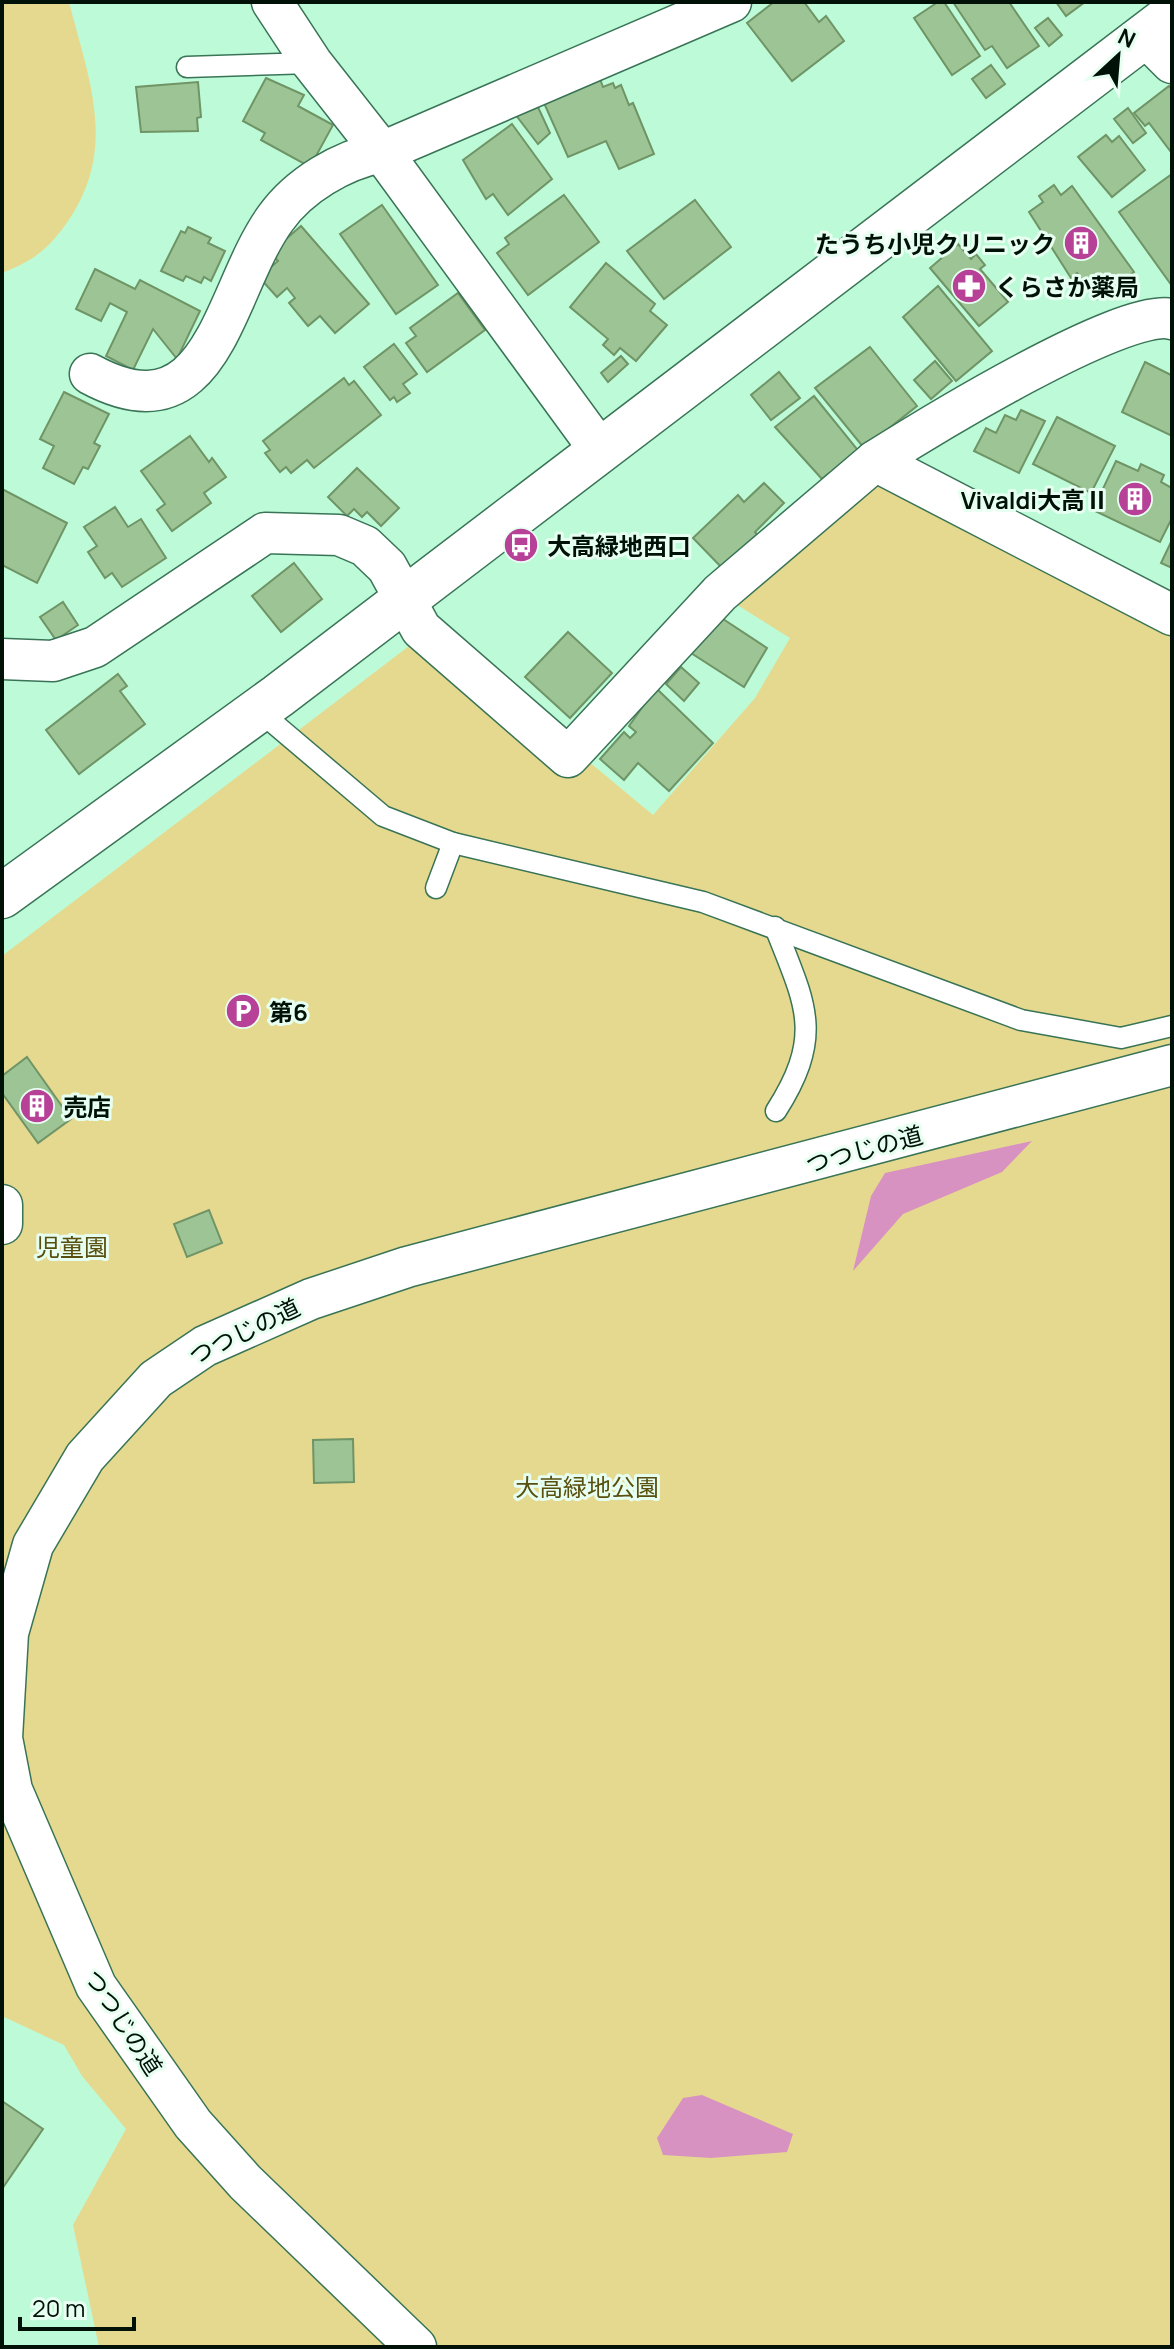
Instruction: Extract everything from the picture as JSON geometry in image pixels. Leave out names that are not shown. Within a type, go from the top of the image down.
[{"type":"street","points":[[272,2],[312,63],[382,152],[599,449]]},
{"type":"street","points":[[90,374],[116,388],[151,394],[186,379],[213,347],[249,259],[277,216],[305,187],[358,157],[382,152],[731,2]]},
{"type":"street","points":[[2,896],[258,710],[599,449],[1163,38]]},
{"type":"street","points":[[2,659],[53,661],[95,647],[265,533],[339,535],[365,546],[387,567],[421,629],[568,757],[720,593],[875,461],[1029,370],[1140,320],[1172,319]]},
{"type":"street","points":[[875,461],[1172,615]]},
{"type":"street","name":"つつじの道","points":[[416,2347],[245,2182],[193,2124],[96,1986],[71,1934],[12,1790],[2,1738],[8,1633],[33,1545],[40,1532],[85,1457],[156,1379],[205,1346],[311,1299],[407,1267],[713,1189],[1172,1065]]},
{"type":"street","points":[[2,1205],[2,1224]]},
{"type":"lane","points":[[187,67],[312,63]]},
{"type":"lane","points":[[258,710],[383,816],[453,843],[703,902],[1021,1020],[1121,1038],[1172,1026]]},
{"type":"lane","points":[[436,888],[453,843]]},
{"type":"lane","points":[[775,927],[805,1005],[808,1026],[801,1067],[776,1111]]},
{"type":"green space","points":[[2,2],[69,2],[91,86],[96,140],[92,167],[83,194],[68,221],[40,253],[2,273]]},
{"type":"green space","name":"大高緑地公園","points":[[867,481],[882,482],[1172,631],[1172,2347],[99,2347],[73,2225],[126,2129],[82,2076],[64,2045],[2,2016],[2,956],[413,643],[582,756],[653,815],[755,698],[790,638],[731,601]]},
{"type":"shaded area","points":[[1032,1141],[1002,1172],[903,1214],[853,1271],[871,1196],[885,1173]]},
{"type":"shaded area","points":[[702,2095],[793,2134],[787,2152],[711,2158],[663,2155],[657,2138],[683,2098]]},
{"type":"building","points":[[774,2],[804,2],[819,22],[826,16],[844,41],[792,81],[747,23]]},
{"type":"building","points":[[938,2],[944,2],[980,56],[952,75],[914,18]]},
{"type":"building","points":[[953,2],[1009,2],[1039,46],[1007,68],[992,46],[985,50]]},
{"type":"building","points":[[1056,2],[1085,2],[1066,16]]},
{"type":"building","points":[[1048,18],[1062,35],[1049,46],[1035,28]]},
{"type":"building","points":[[991,65],[1005,84],[986,98],[972,79]]},
{"type":"building","points":[[266,78],[304,95],[298,106],[333,125],[310,167],[261,140],[265,133],[243,121]]},
{"type":"building","points":[[600,79],[603,87],[613,83],[615,88],[621,85],[629,105],[633,103],[654,154],[619,169],[606,141],[568,157],[544,103]]},
{"type":"building","points":[[198,82],[201,117],[197,118],[198,131],[141,132],[136,87]]},
{"type":"building","points":[[1169,86],[1172,90],[1171,152],[1149,123],[1145,126],[1134,113]]},
{"type":"building","points":[[537,105],[550,133],[538,144],[515,114]]},
{"type":"building","points":[[1128,108],[1146,133],[1133,143],[1114,119]]},
{"type":"building","points":[[512,124],[552,179],[508,215],[493,194],[486,199],[463,160]]},
{"type":"building","points":[[1106,135],[1112,142],[1119,136],[1145,170],[1112,197],[1078,157]]},
{"type":"building","points":[[1172,174],[1172,286],[1119,212]]},
{"type":"building","name":"たうち小児クリニック","points":[[1054,185],[1061,195],[1072,186],[1134,272],[1097,299],[1077,273],[1071,278],[1029,212],[1043,202],[1039,196]]},
{"type":"building","points":[[564,195],[599,242],[528,295],[497,253],[509,244],[505,238]]},
{"type":"building","points":[[695,200],[731,247],[664,299],[627,251]]},
{"type":"building","points":[[382,205],[438,285],[396,314],[340,234]]},
{"type":"building","points":[[301,226],[369,304],[335,333],[320,316],[308,326],[289,303],[295,298],[287,288],[277,297],[259,277],[278,261],[270,253]]},
{"type":"building","points":[[188,227],[211,238],[208,243],[225,251],[211,281],[204,277],[201,283],[186,276],[183,281],[161,271],[181,231],[185,233]]},
{"type":"building","name":"くらさか薬局","points":[[958,244],[971,259],[976,254],[985,265],[980,269],[1008,302],[979,326],[930,268]]},
{"type":"building","points":[[606,263],[655,304],[650,311],[667,325],[636,361],[620,348],[614,355],[603,345],[608,339],[570,307]]},
{"type":"building","points":[[95,269],[135,289],[140,280],[200,311],[177,359],[153,329],[133,370],[106,356],[127,312],[110,303],[101,321],[76,309]]},
{"type":"building","points":[[938,286],[992,351],[956,381],[903,317]]},
{"type":"building","points":[[458,293],[485,330],[427,372],[406,343],[416,336],[410,328]]},
{"type":"building","points":[[394,344],[417,374],[403,384],[410,393],[397,402],[394,397],[390,400],[364,367]]},
{"type":"building","points":[[870,347],[917,406],[864,448],[815,388]]},
{"type":"building","points":[[621,356],[628,364],[608,382],[601,373]]},
{"type":"building","points":[[935,361],[952,381],[931,399],[914,380]]},
{"type":"building","points":[[1145,362],[1171,375],[1172,372],[1172,436],[1122,412]]},
{"type":"building","points":[[779,372],[800,398],[771,420],[751,395]]},
{"type":"building","points":[[344,378],[349,385],[354,381],[381,415],[314,468],[307,460],[291,473],[286,467],[280,472],[265,453],[270,450],[263,441]]},
{"type":"building","points":[[64,392],[109,414],[94,443],[100,446],[88,469],[83,467],[74,484],[43,468],[54,446],[40,439]]},
{"type":"building","points":[[814,396],[861,454],[831,478],[828,474],[822,479],[775,427]]},
{"type":"building","points":[[1021,410],[1045,421],[1019,473],[974,451],[986,428],[996,433],[1005,415],[1016,420]]},
{"type":"building","points":[[1057,417],[1115,446],[1091,493],[1033,464]]},
{"type":"building","points":[[190,436],[209,462],[212,458],[226,477],[204,493],[211,503],[172,531],[157,510],[165,504],[141,471]]},
{"type":"building","name":"Vivaldi大高Ⅱ","points":[[1116,461],[1138,471],[1141,464],[1164,475],[1161,482],[1172,488],[1172,518],[1160,542],[1093,510]]},
{"type":"building","points":[[357,468],[399,508],[381,526],[367,512],[362,517],[354,509],[347,516],[328,497]]},
{"type":"building","points":[[764,483],[784,503],[755,532],[760,538],[726,572],[693,538],[738,495],[744,502]]},
{"type":"building","points":[[2,489],[67,523],[37,583],[2,565]]},
{"type":"building","points":[[115,507],[128,527],[141,519],[166,558],[122,587],[112,573],[105,578],[88,552],[97,546],[84,527]]},
{"type":"building","points":[[1172,540],[1172,568],[1161,563]]},
{"type":"building","points":[[294,563],[322,599],[281,632],[252,596]]},
{"type":"building","points":[[63,602],[78,625],[56,640],[40,617]]},
{"type":"building","points":[[717,615],[767,648],[744,687],[691,653]]},
{"type":"building","points":[[568,632],[612,673],[570,718],[525,677]]},
{"type":"building","points":[[681,667],[699,683],[684,701],[666,684]]},
{"type":"building","points":[[118,674],[127,686],[120,691],[145,724],[79,774],[46,730]]},
{"type":"building","points":[[656,688],[713,743],[669,791],[638,763],[624,780],[600,759],[624,732],[630,738],[636,732],[629,726]]},
{"type":"building","name":"売店","points":[[27,1057],[71,1119],[38,1143],[2,1093],[2,1076]]},
{"type":"building","points":[[209,1210],[222,1243],[187,1257],[174,1224]]},
{"type":"building","points":[[353,1439],[354,1482],[314,1483],[313,1440]]},
{"type":"building","points":[[2,2101],[43,2129],[2,2189]]},
{"type":"place","name":"たうち小児クリニック","points":[[1081,243]]},
{"type":"place","name":"くらさか薬局","points":[[969,286]]},
{"type":"place","name":"Vivaldi大高Ⅱ","points":[[1135,499]]},
{"type":"place","name":"大高緑地西口","points":[[521,545]]},
{"type":"place","name":"第6","points":[[243,1011]]},
{"type":"place","name":"売店","points":[[37,1106]]},
{"type":"park label","name":"児童園","points":[[72,1246]]}]
